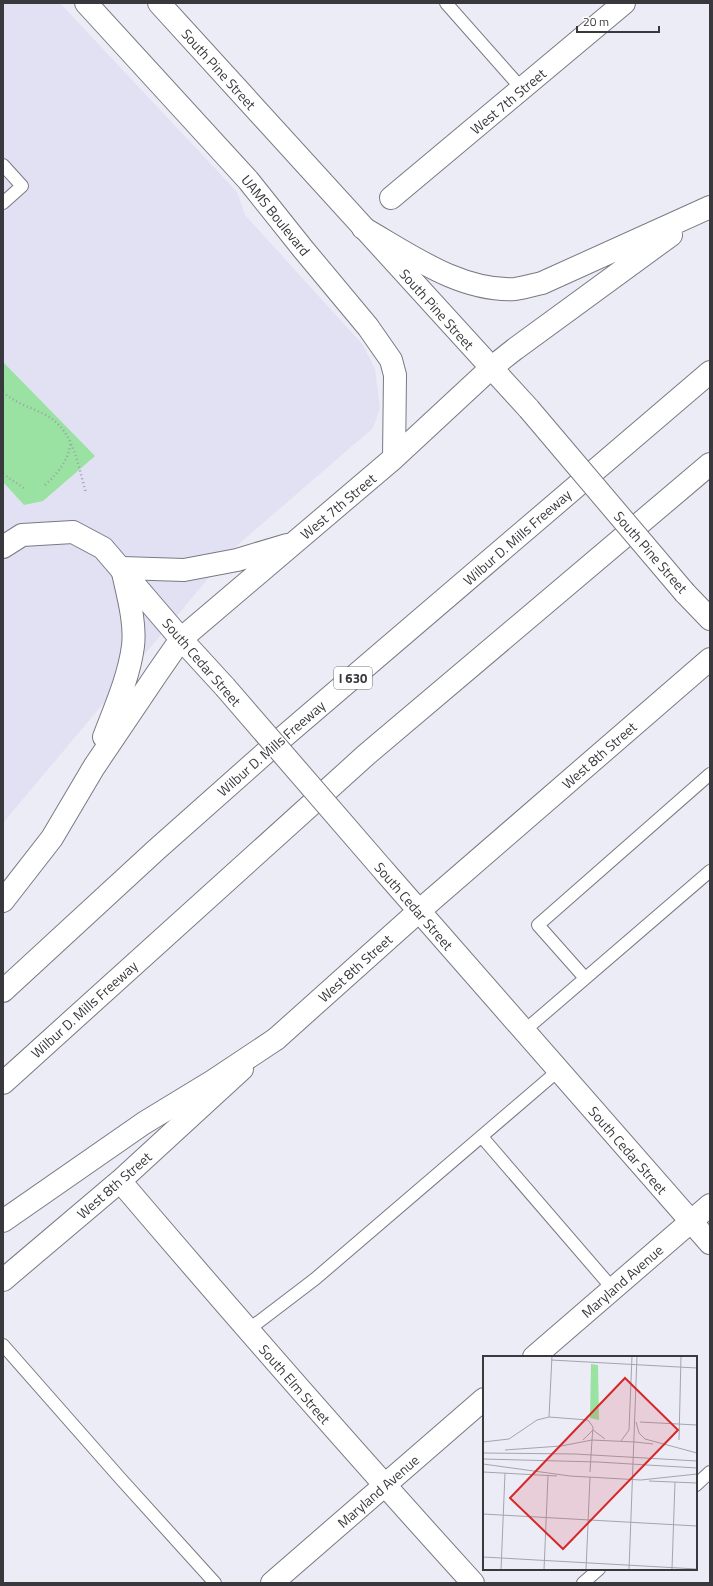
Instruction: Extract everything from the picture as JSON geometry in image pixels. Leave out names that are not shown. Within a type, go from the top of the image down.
[{"type":"main road","name":"UAMS Boulevard","points":[[86,3],[248,180],[302,249],[368,327],[391,360],[395,375],[394,458]]},
{"type":"main road","name":"South Pine Street","points":[[159,3],[529,409],[686,593],[710,619]]},
{"type":"main road","name":"West 7th Street","points":[[391,198],[624,3]]},
{"type":"main road","name":"West 7th Street","points":[[94,767],[182,639],[394,458],[491,368],[707,209]]},
{"type":"main road","points":[[363,228],[460,281],[486,287],[515,289],[542,283],[707,209]]},
{"type":"main road","name":"Wilbur D. Mills Freeway","points":[[3,992],[156,850],[275,744],[710,372]]},
{"type":"main road","name":"Wilbur D. Mills Freeway","points":[[3,1083],[366,755],[710,464]]},
{"type":"main road","points":[[3,547],[22,535],[73,532],[103,548],[122,568],[131,614],[133,645],[127,672],[94,767],[52,838],[3,901]]},
{"type":"main road","points":[[122,568],[184,570],[237,560],[296,542]]},
{"type":"main road","name":"South Cedar Street","points":[[122,568],[384,872],[710,1243]]},
{"type":"main road","name":"West 8th Street","points":[[3,1280],[120,1181],[419,911],[710,660]]},
{"type":"main road","points":[[3,1221],[144,1122],[213,1081],[276,1039]]},
{"type":"main road","name":"South Elm Street","points":[[120,1181],[384,1485],[473,1583]]},
{"type":"main road","name":"Maryland Avenue","points":[[535,1356],[710,1205]]},
{"type":"main road","name":"Maryland Avenue","points":[[272,1583],[483,1401]]},
{"type":"lane","points":[[446,3],[522,89]]},
{"type":"lane","points":[[3,165],[22,186],[3,203]]},
{"type":"lane","points":[[585,978],[538,925],[710,774]]},
{"type":"lane","points":[[524,1031],[710,871]]},
{"type":"lane","points":[[248,1330],[315,1279],[559,1070]]},
{"type":"lane","points":[[482,1137],[613,1289]]},
{"type":"lane","points":[[3,1345],[215,1583]]},
{"type":"lane","points":[[697,1484],[710,1472]]},
{"type":"lane","points":[[583,1583],[598,1570]]},
{"type":"path","points":[[3,392],[24,406],[45,415],[59,425],[71,441],[86,492]]},
{"type":"path","points":[[45,485],[56,475],[68,456],[71,441]]},
{"type":"path","points":[[3,474],[25,490]]},
{"type":"shaded area","points":[[3,3],[60,3],[237,192],[245,215],[363,345],[375,369],[380,408],[373,428],[233,549],[3,823]]},
{"type":"green space","points":[[3,362],[95,456],[43,501],[24,505],[3,482]]}]
